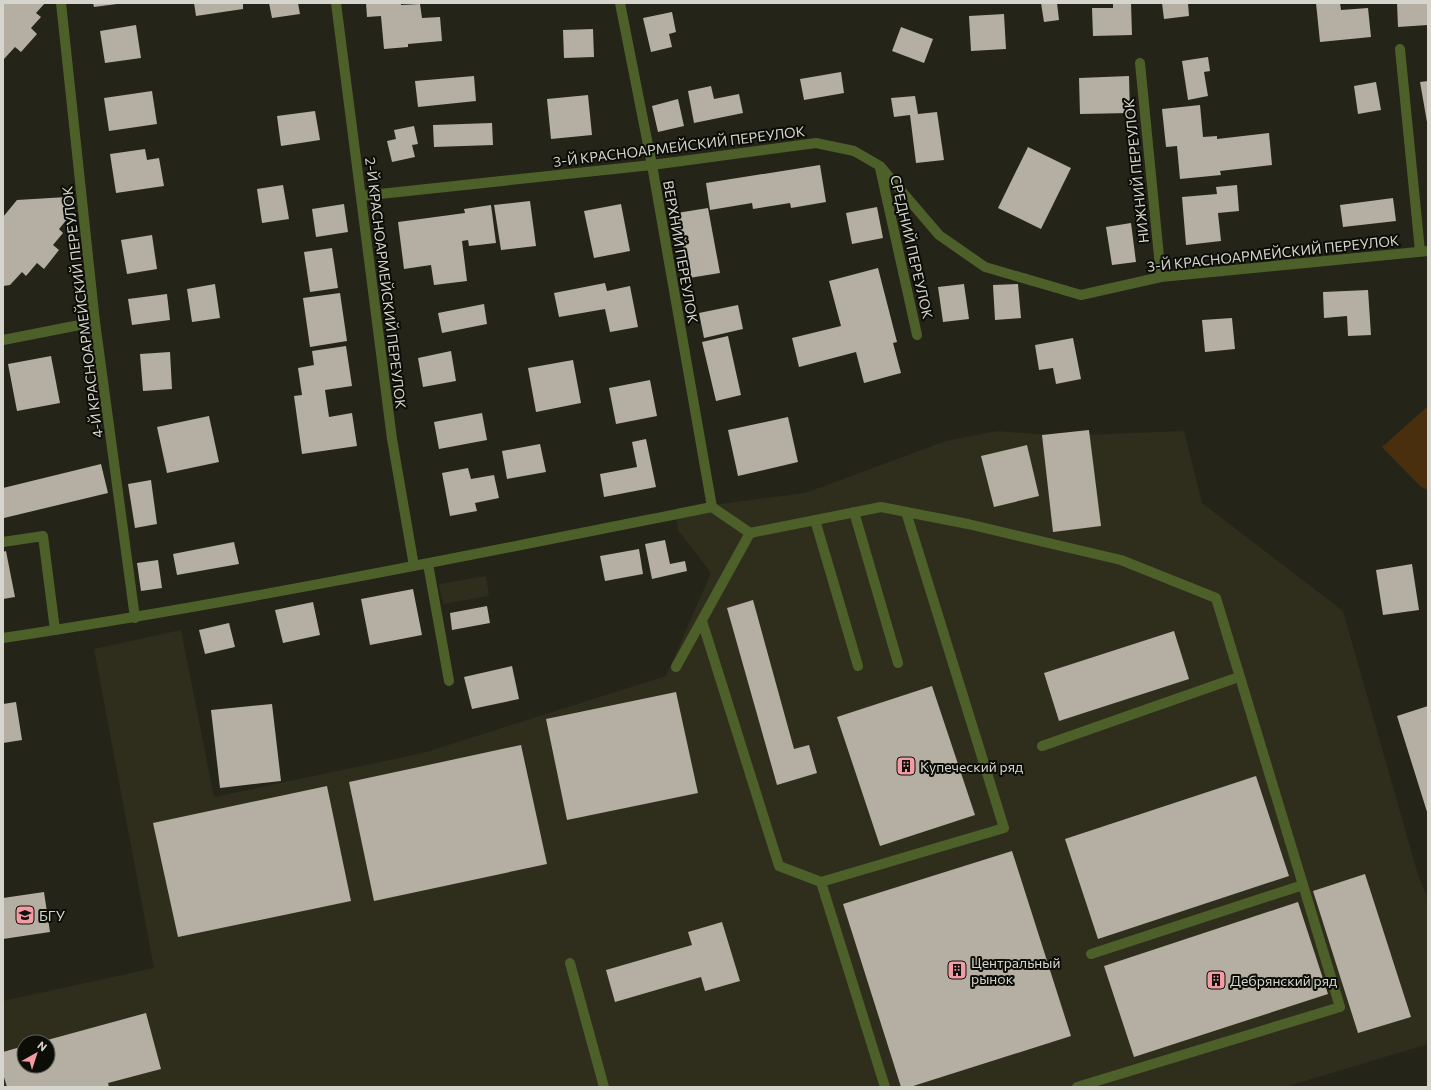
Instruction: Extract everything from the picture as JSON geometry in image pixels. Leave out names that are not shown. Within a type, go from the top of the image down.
[{"type":"street","name":"4-Й КРАСНОАРМЕЙСКИЙ ПЕРЕУЛОК","points":[[61,3],[95,322],[135,618]]},
{"type":"street","name":"2-Й КРАСНОАРМЕЙСКИЙ ПЕРЕУЛОК","points":[[336,3],[392,439],[414,566]]},
{"type":"street","name":"ВЕРХНИЙ ПЕРЕУЛОК","points":[[620,3],[652,164],[712,507]]},
{"type":"street","points":[[1400,49],[1424,251]]},
{"type":"street","name":"НИЖНИЙ ПЕРЕУЛОК","points":[[1140,63],[1161,277]]},
{"type":"street","name":"3-Й КРАСНОАРМЕЙСКИЙ ПЕРЕУЛОК","points":[[361,196],[652,164],[816,143],[854,152],[880,166],[939,235],[985,266],[1080,295],[1161,277],[1424,251]]},
{"type":"street","name":"СРЕДНИЙ ПЕРЕУЛОК","points":[[880,166],[917,334]]},
{"type":"street","points":[[3,340],[95,322]]},
{"type":"street","points":[[3,638],[135,618],[428,564],[712,507],[750,533],[881,507],[968,524],[1121,560],[1216,598],[1340,1007],[1077,1087]]},
{"type":"street","points":[[854,512],[898,663]]},
{"type":"street","points":[[702,621],[779,866],[821,882],[1004,828],[906,512]]},
{"type":"street","points":[[815,520],[858,666]]},
{"type":"street","points":[[676,668],[750,533]]},
{"type":"street","points":[[3,542],[42,536],[55,630]]},
{"type":"street","points":[[428,564],[449,681]]},
{"type":"street","points":[[1042,746],[1234,679]]},
{"type":"street","points":[[821,882],[885,1087]]},
{"type":"street","points":[[1091,954],[1303,885]]},
{"type":"street","points":[[570,963],[604,1087]]},
{"type":"shaded area","points":[[1428,406],[1428,490],[1421,487],[1382,447]]},
{"type":"shaded area","name":"Центральный рынок","points":[[997,431],[1060,436],[1184,431],[1202,503],[1343,611],[1418,875],[1428,899],[1428,1044],[1285,1087],[3,1087],[3,1001],[154,968],[94,649],[181,630],[214,797],[423,753],[666,676],[711,573],[678,530],[675,510],[805,493],[946,441]]},
{"type":"shaded area","points":[[486,576],[489,596],[443,604],[439,584]]},
{"type":"building","points":[[3,3],[45,3],[36,13],[41,17],[31,28],[37,34],[21,52],[15,47],[4,59]]},
{"type":"building","points":[[93,3],[117,3],[117,4],[94,7]]},
{"type":"building","points":[[194,3],[243,3],[243,9],[196,16]]},
{"type":"building","points":[[269,3],[298,3],[300,14],[272,18]]},
{"type":"building","points":[[366,3],[401,3],[401,5],[420,4],[422,18],[440,17],[442,41],[408,44],[408,47],[384,49],[381,16],[367,17]]},
{"type":"building","points":[[1041,3],[1057,3],[1059,20],[1044,22]]},
{"type":"building","points":[[1113,3],[1131,3],[1132,35],[1093,36],[1092,8],[1113,8]]},
{"type":"building","points":[[1162,3],[1188,3],[1189,16],[1164,19]]},
{"type":"building","points":[[1316,3],[1340,3],[1341,10],[1368,8],[1371,37],[1320,42]]},
{"type":"building","points":[[1397,3],[1428,3],[1428,25],[1398,27]]},
{"type":"building","points":[[672,12],[676,32],[669,34],[672,47],[651,52],[643,18]]},
{"type":"building","points":[[1004,14],[1006,49],[971,51],[969,16]]},
{"type":"building","points":[[136,25],[141,58],[105,63],[100,31]]},
{"type":"building","points":[[901,27],[933,39],[924,63],[892,51]]},
{"type":"building","points":[[593,29],[594,57],[564,58],[563,30]]},
{"type":"building","points":[[1208,57],[1210,71],[1204,72],[1208,96],[1188,100],[1182,61]]},
{"type":"building","points":[[841,72],[844,93],[804,100],[800,79]]},
{"type":"building","points":[[474,76],[476,101],[418,107],[415,81]]},
{"type":"building","points":[[1129,76],[1130,113],[1080,114],[1079,78]]},
{"type":"building","points":[[1428,81],[1428,122],[1427,122],[1420,82]]},
{"type":"building","points":[[1376,82],[1381,110],[1358,114],[1354,86]]},
{"type":"building","points":[[711,86],[714,99],[739,94],[743,113],[694,123],[688,91]]},
{"type":"building","points":[[152,91],[157,124],[109,131],[104,98]]},
{"type":"building","points":[[588,95],[592,135],[551,139],[547,99]]},
{"type":"building","points":[[915,96],[918,114],[937,112],[944,160],[916,163],[910,115],[894,117],[891,98]]},
{"type":"building","points":[[678,99],[684,126],[658,132],[652,106]]},
{"type":"building","points":[[1200,105],[1203,137],[1217,136],[1217,139],[1269,133],[1272,165],[1220,171],[1221,175],[1180,179],[1177,146],[1166,147],[1162,109]]},
{"type":"building","points":[[315,111],[320,140],[281,146],[277,116]]},
{"type":"building","points":[[492,123],[493,145],[434,147],[433,125]]},
{"type":"building","points":[[414,126],[418,144],[412,145],[415,157],[392,162],[387,141],[396,139],[394,130]]},
{"type":"building","points":[[1028,147],[1071,168],[1041,229],[998,208]]},
{"type":"building","points":[[145,149],[147,160],[159,158],[164,186],[116,193],[110,154]]},
{"type":"building","points":[[820,165],[826,202],[791,208],[790,203],[753,209],[752,203],[710,210],[706,183]]},
{"type":"building","points":[[283,185],[289,219],[262,223],[257,189]]},
{"type":"building","points":[[1237,185],[1239,211],[1218,213],[1221,241],[1186,245],[1182,197],[1217,194],[1216,187]]},
{"type":"building","points":[[67,197],[68,218],[59,229],[63,233],[53,245],[59,250],[44,269],[37,263],[26,276],[22,272],[10,285],[3,286],[3,217],[17,200]]},
{"type":"building","points":[[1393,198],[1396,221],[1343,227],[1340,205]]},
{"type":"building","points":[[530,201],[536,246],[501,250],[494,205]]},
{"type":"building","points":[[344,204],[348,232],[316,237],[312,209]]},
{"type":"building","points":[[621,204],[630,251],[594,258],[584,211]]},
{"type":"building","points":[[491,205],[496,243],[469,246],[468,240],[462,241],[467,281],[434,285],[431,265],[404,269],[398,222],[465,213],[464,209]]},
{"type":"building","points":[[877,207],[883,238],[852,244],[846,213]]},
{"type":"building","points":[[708,208],[720,273],[689,278],[677,213]]},
{"type":"building","points":[[1131,223],[1136,262],[1112,265],[1106,227]]},
{"type":"building","points":[[152,235],[157,269],[127,274],[121,240]]},
{"type":"building","points":[[332,248],[338,288],[310,292],[304,252]]},
{"type":"building","points":[[878,268],[897,342],[893,343],[901,373],[864,383],[856,352],[799,367],[792,338],[841,326],[829,281]]},
{"type":"building","points":[[605,283],[607,291],[630,286],[638,327],[610,332],[605,309],[559,317],[554,293]]},
{"type":"building","points":[[215,284],[220,318],[192,322],[187,289]]},
{"type":"building","points":[[964,284],[969,319],[943,322],[938,287]]},
{"type":"building","points":[[1018,284],[1021,318],[995,320],[993,285]]},
{"type":"building","points":[[1368,290],[1371,335],[1348,336],[1347,316],[1324,318],[1323,292]]},
{"type":"building","points":[[340,293],[347,341],[310,347],[303,298]]},
{"type":"building","points":[[167,294],[170,320],[132,325],[128,299]]},
{"type":"building","points":[[484,304],[487,324],[442,333],[438,313]]},
{"type":"building","points":[[738,305],[743,329],[704,338],[699,313]]},
{"type":"building","points":[[1232,318],[1235,349],[1205,352],[1202,320]]},
{"type":"building","points":[[728,336],[741,395],[716,401],[702,342]]},
{"type":"building","points":[[1073,338],[1081,379],[1056,384],[1053,368],[1039,370],[1035,345]]},
{"type":"building","points":[[346,346],[352,386],[325,390],[329,417],[352,413],[357,446],[302,454],[294,396],[302,395],[298,368],[314,365],[312,351]]},
{"type":"building","points":[[451,351],[456,381],[423,387],[418,358]]},
{"type":"building","points":[[170,352],[172,389],[143,391],[140,354]]},
{"type":"building","points":[[51,356],[60,403],[17,411],[8,364]]},
{"type":"building","points":[[573,360],[581,403],[536,412],[528,368]]},
{"type":"building","points":[[650,380],[657,416],[616,424],[609,388]]},
{"type":"building","points":[[482,413],[487,440],[439,449],[434,422]]},
{"type":"building","points":[[209,416],[219,462],[167,473],[157,427]]},
{"type":"building","points":[[788,417],[798,462],[738,476],[728,430]]},
{"type":"building","points":[[1089,430],[1101,526],[1053,532],[1042,435]]},
{"type":"building","points":[[646,439],[656,487],[604,497],[600,474],[637,467],[632,442]]},
{"type":"building","points":[[540,444],[546,472],[507,479],[502,451]]},
{"type":"building","points":[[1027,445],[1039,496],[994,507],[981,456]]},
{"type":"building","points":[[101,464],[108,493],[4,518],[3,488]]},
{"type":"building","points":[[468,468],[471,479],[494,475],[499,498],[475,503],[477,511],[450,516],[442,473]]},
{"type":"building","points":[[151,480],[157,524],[135,528],[128,484]]},
{"type":"building","points":[[665,540],[670,564],[685,561],[687,571],[652,579],[645,544]]},
{"type":"building","points":[[234,542],[239,564],[177,575],[173,554]]},
{"type":"building","points":[[639,549],[643,574],[605,581],[600,556]]},
{"type":"building","points":[[6,551],[15,597],[3,599],[3,552]]},
{"type":"building","points":[[158,560],[162,588],[141,591],[137,563]]},
{"type":"building","points":[[1412,564],[1419,610],[1383,615],[1376,570]]},
{"type":"building","points":[[413,589],[422,635],[370,645],[361,599]]},
{"type":"building","points":[[753,600],[794,749],[809,745],[817,773],[777,785],[727,608]]},
{"type":"building","points":[[313,602],[320,635],[283,643],[275,610]]},
{"type":"building","points":[[487,606],[490,623],[452,630],[450,613]]},
{"type":"building","points":[[229,623],[235,647],[205,654],[199,630]]},
{"type":"building","points":[[1174,631],[1189,679],[1059,721],[1044,673]]},
{"type":"building","points":[[512,666],[519,699],[472,709],[464,677]]},
{"type":"building","name":"Купеческий ряд","points":[[932,686],[975,815],[880,846],[837,717]]},
{"type":"building","points":[[676,692],[698,793],[567,820],[546,719]]},
{"type":"building","points":[[16,702],[22,740],[3,743],[3,704]]},
{"type":"building","points":[[272,704],[281,781],[220,788],[211,710]]},
{"type":"building","points":[[1428,706],[1428,815],[1397,716]]},
{"type":"building","points":[[521,745],[547,864],[374,901],[349,782]]},
{"type":"building","points":[[1256,776],[1289,876],[1098,939],[1065,839]]},
{"type":"building","points":[[327,786],[351,901],[178,937],[153,823]]},
{"type":"building","name":"Центральный рынок","points":[[1012,851],[1071,1036],[910,1087],[901,1087],[843,904]]},
{"type":"building","points":[[1365,874],[1411,1017],[1358,1033],[1313,891]]},
{"type":"building","name":"БГУ","points":[[44,892],[50,932],[3,939],[3,898]]},
{"type":"building","name":"Дебрянский ряд","points":[[1298,902],[1328,994],[1134,1057],[1104,966]]},
{"type":"building","points":[[722,922],[740,981],[705,991],[701,977],[615,1002],[606,970],[692,945],[688,932]]},
{"type":"building","points":[[146,1013],[161,1069],[108,1083],[109,1087],[7,1087],[3,1074],[3,1052],[16,1048],[16,1074],[56,1074],[56,1038]]},
{"type":"place","name":"Купеческий ряд","points":[[906,766]]},
{"type":"place","name":"БГУ","points":[[25,915]]},
{"type":"place","name":"Центральный рынок","points":[[957,970]]},
{"type":"place","name":"Дебрянский ряд","points":[[1216,980]]}]
